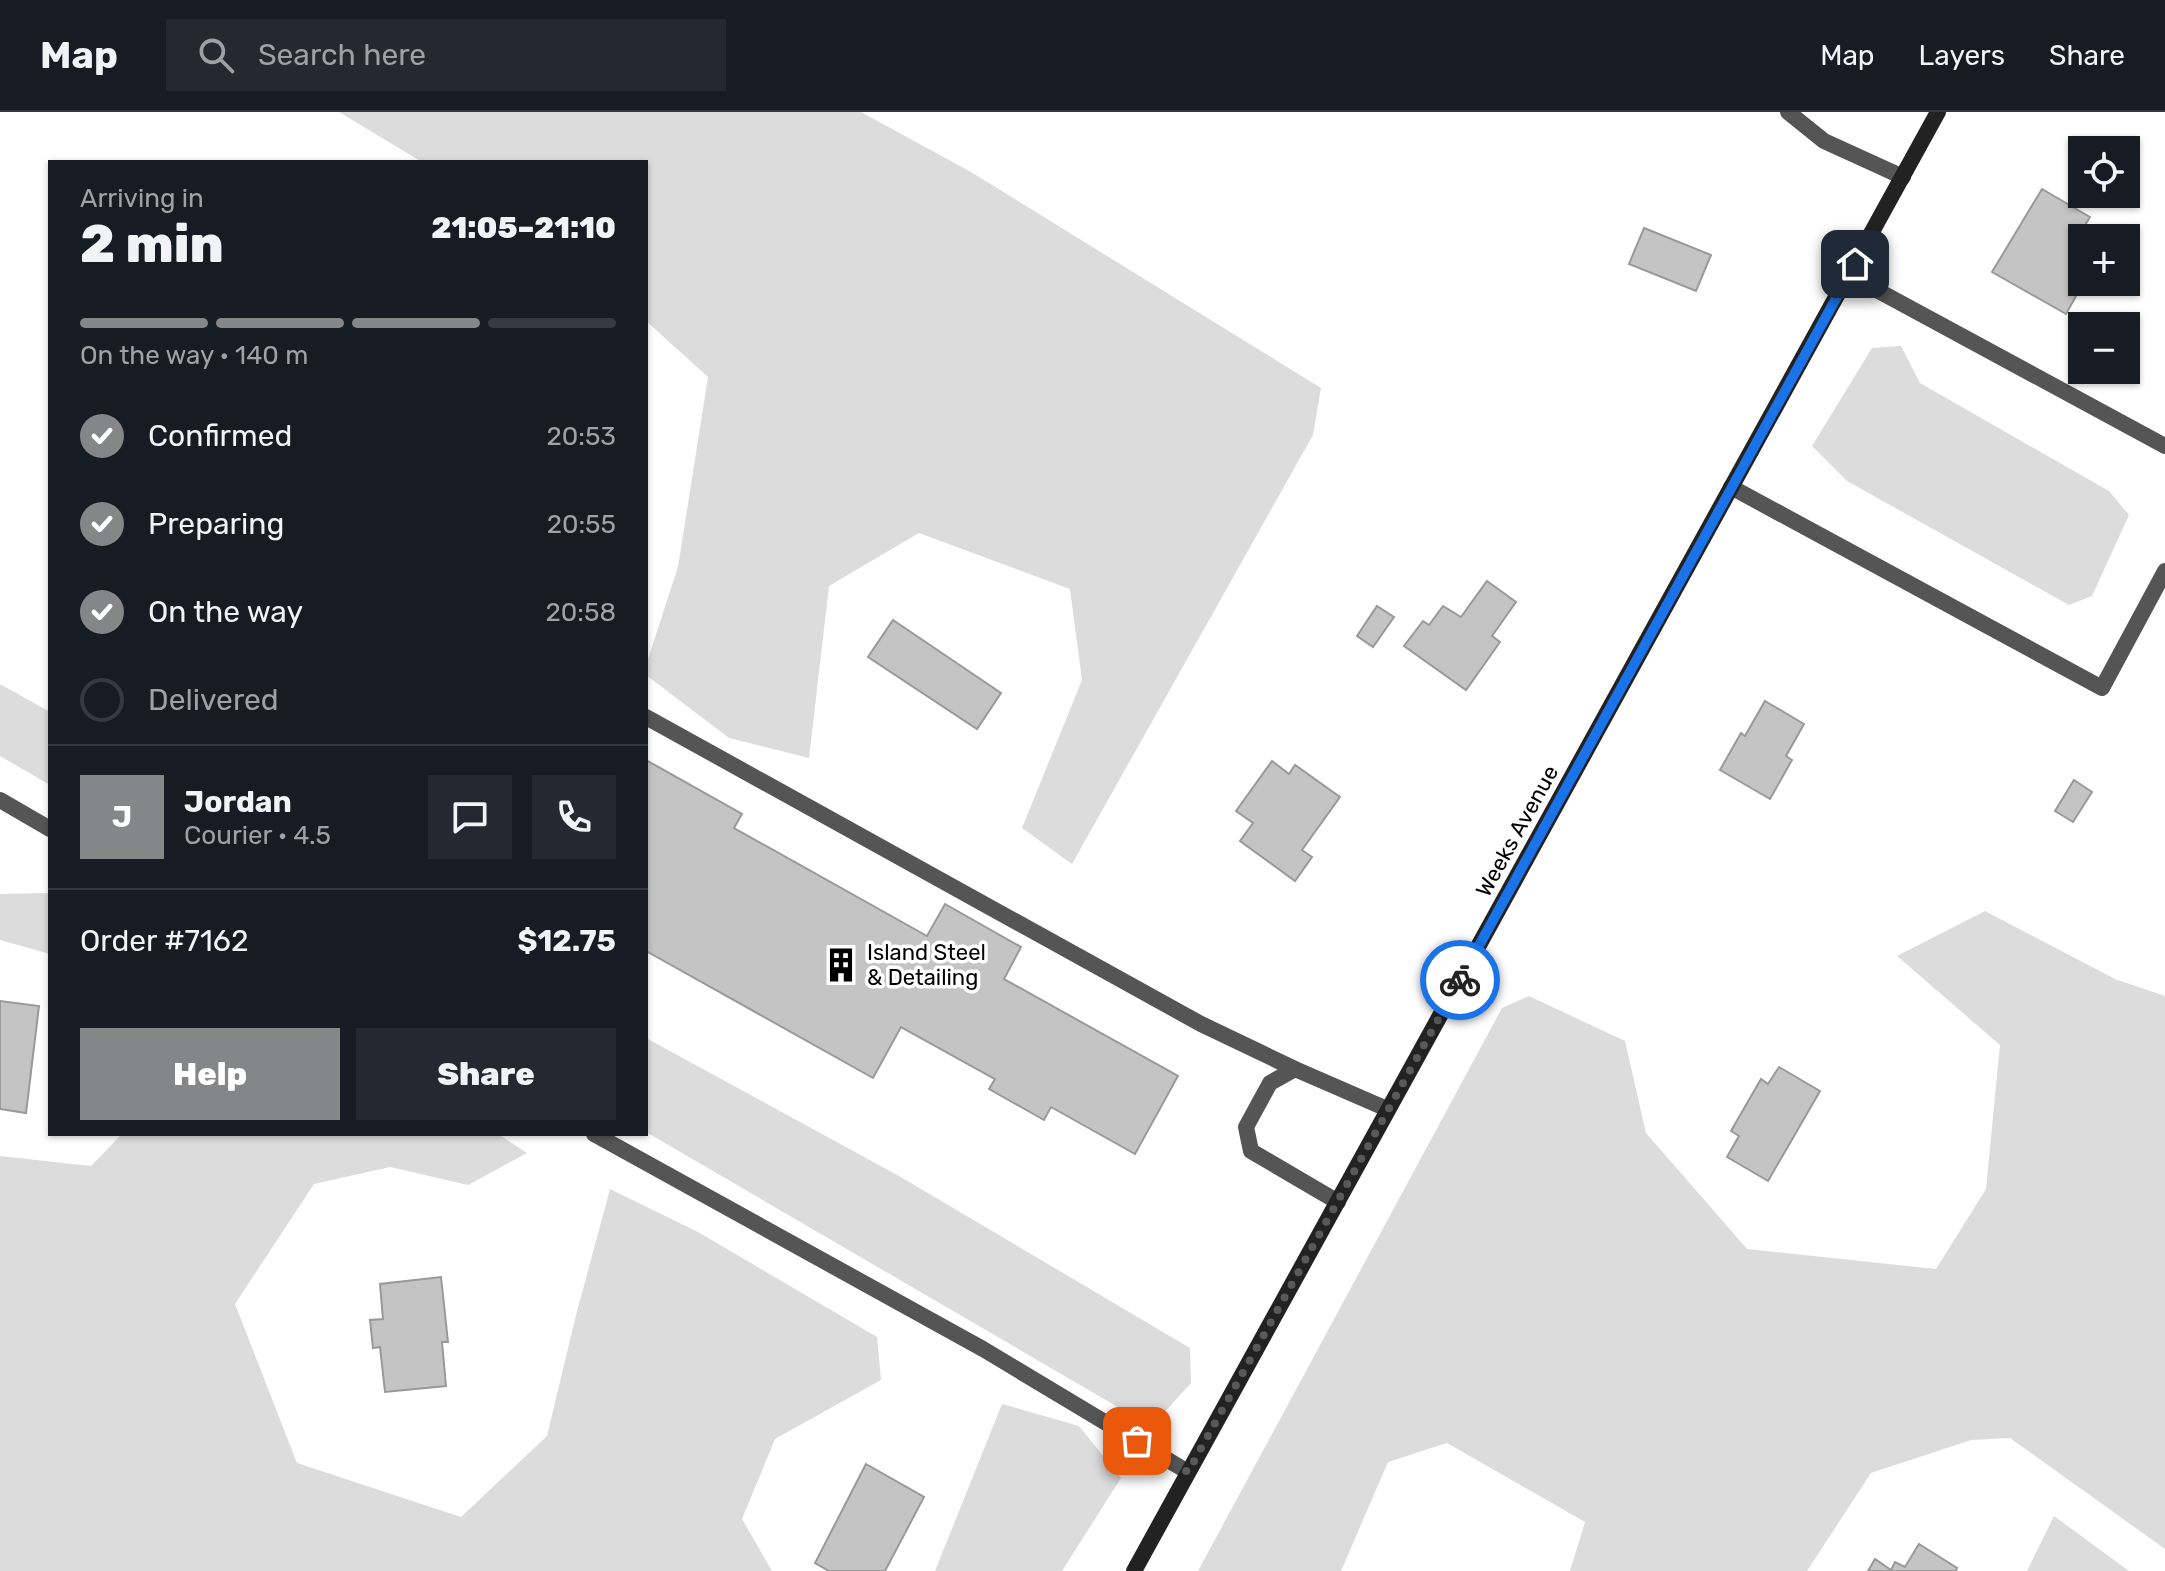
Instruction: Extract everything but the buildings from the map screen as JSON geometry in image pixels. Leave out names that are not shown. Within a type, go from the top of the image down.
[{"type":"street","name":"Weeks Avenue","points":[[1134,1571],[1938,112]]},
{"type":"lane","points":[[1788,112],[1824,141],[1903,177]]},
{"type":"lane","points":[[1849,275],[2165,446]]},
{"type":"lane","points":[[1731,487],[2102,688],[2165,571]]},
{"type":"lane","points":[[648,718],[1201,1024],[1387,1109]]},
{"type":"lane","points":[[0,800],[48,828]]},
{"type":"lane","points":[[1295,1069],[1270,1083],[1246,1127],[1251,1151],[1338,1202]]},
{"type":"lane","points":[[598,1136],[983,1349],[1188,1472]]},
{"type":"shaded area","points":[[339,112],[861,112],[971,172],[1321,388],[1313,435],[1072,864],[1022,828],[1082,680],[1070,589],[919,533],[829,586],[809,758],[729,738],[648,677],[648,659],[678,567],[708,377],[648,323],[648,160],[419,160]]},
{"type":"shaded area","points":[[1901,346],[1920,383],[2109,491],[2129,515],[2092,596],[2069,605],[1847,481],[1812,446],[1872,348]]},
{"type":"shaded area","points":[[0,684],[48,711],[48,784],[0,756]]},
{"type":"shaded area","points":[[48,893],[48,953],[0,940],[0,894]]},
{"type":"shaded area","points":[[1985,911],[2115,979],[2165,996],[2165,1549],[2010,1438],[1971,1440],[1871,1473],[1807,1571],[1570,1571],[1585,1522],[1447,1443],[1388,1462],[1341,1571],[1198,1571],[1502,1008],[1529,996],[1625,1041],[1646,1133],[1747,1249],[1936,1269],[1986,1189],[2000,1045],[1897,956]]},
{"type":"shaded area","points":[[648,1039],[899,1176],[1190,1348],[1191,1383],[1161,1416],[1128,1413],[648,1133]]},
{"type":"shaded area","points":[[120,1136],[501,1136],[527,1153],[468,1185],[390,1167],[314,1184],[235,1304],[297,1463],[461,1517],[547,1436],[610,1189],[698,1232],[877,1337],[881,1380],[775,1439],[742,1519],[772,1571],[0,1571],[0,1156],[91,1166]]},
{"type":"shaded area","points":[[1002,1404],[1079,1426],[1121,1478],[1062,1571],[935,1571]]},
{"type":"shaded area","points":[[2054,1516],[2129,1571],[2027,1571]]},
{"type":"way so far","points":[[1137,1441],[1188,1472],[1460,980]]},
{"type":"place","name":"Island Steel & Detailing","points":[[841,965]]},
{"type":"route","points":[[1460,980],[1855,264]]}]
